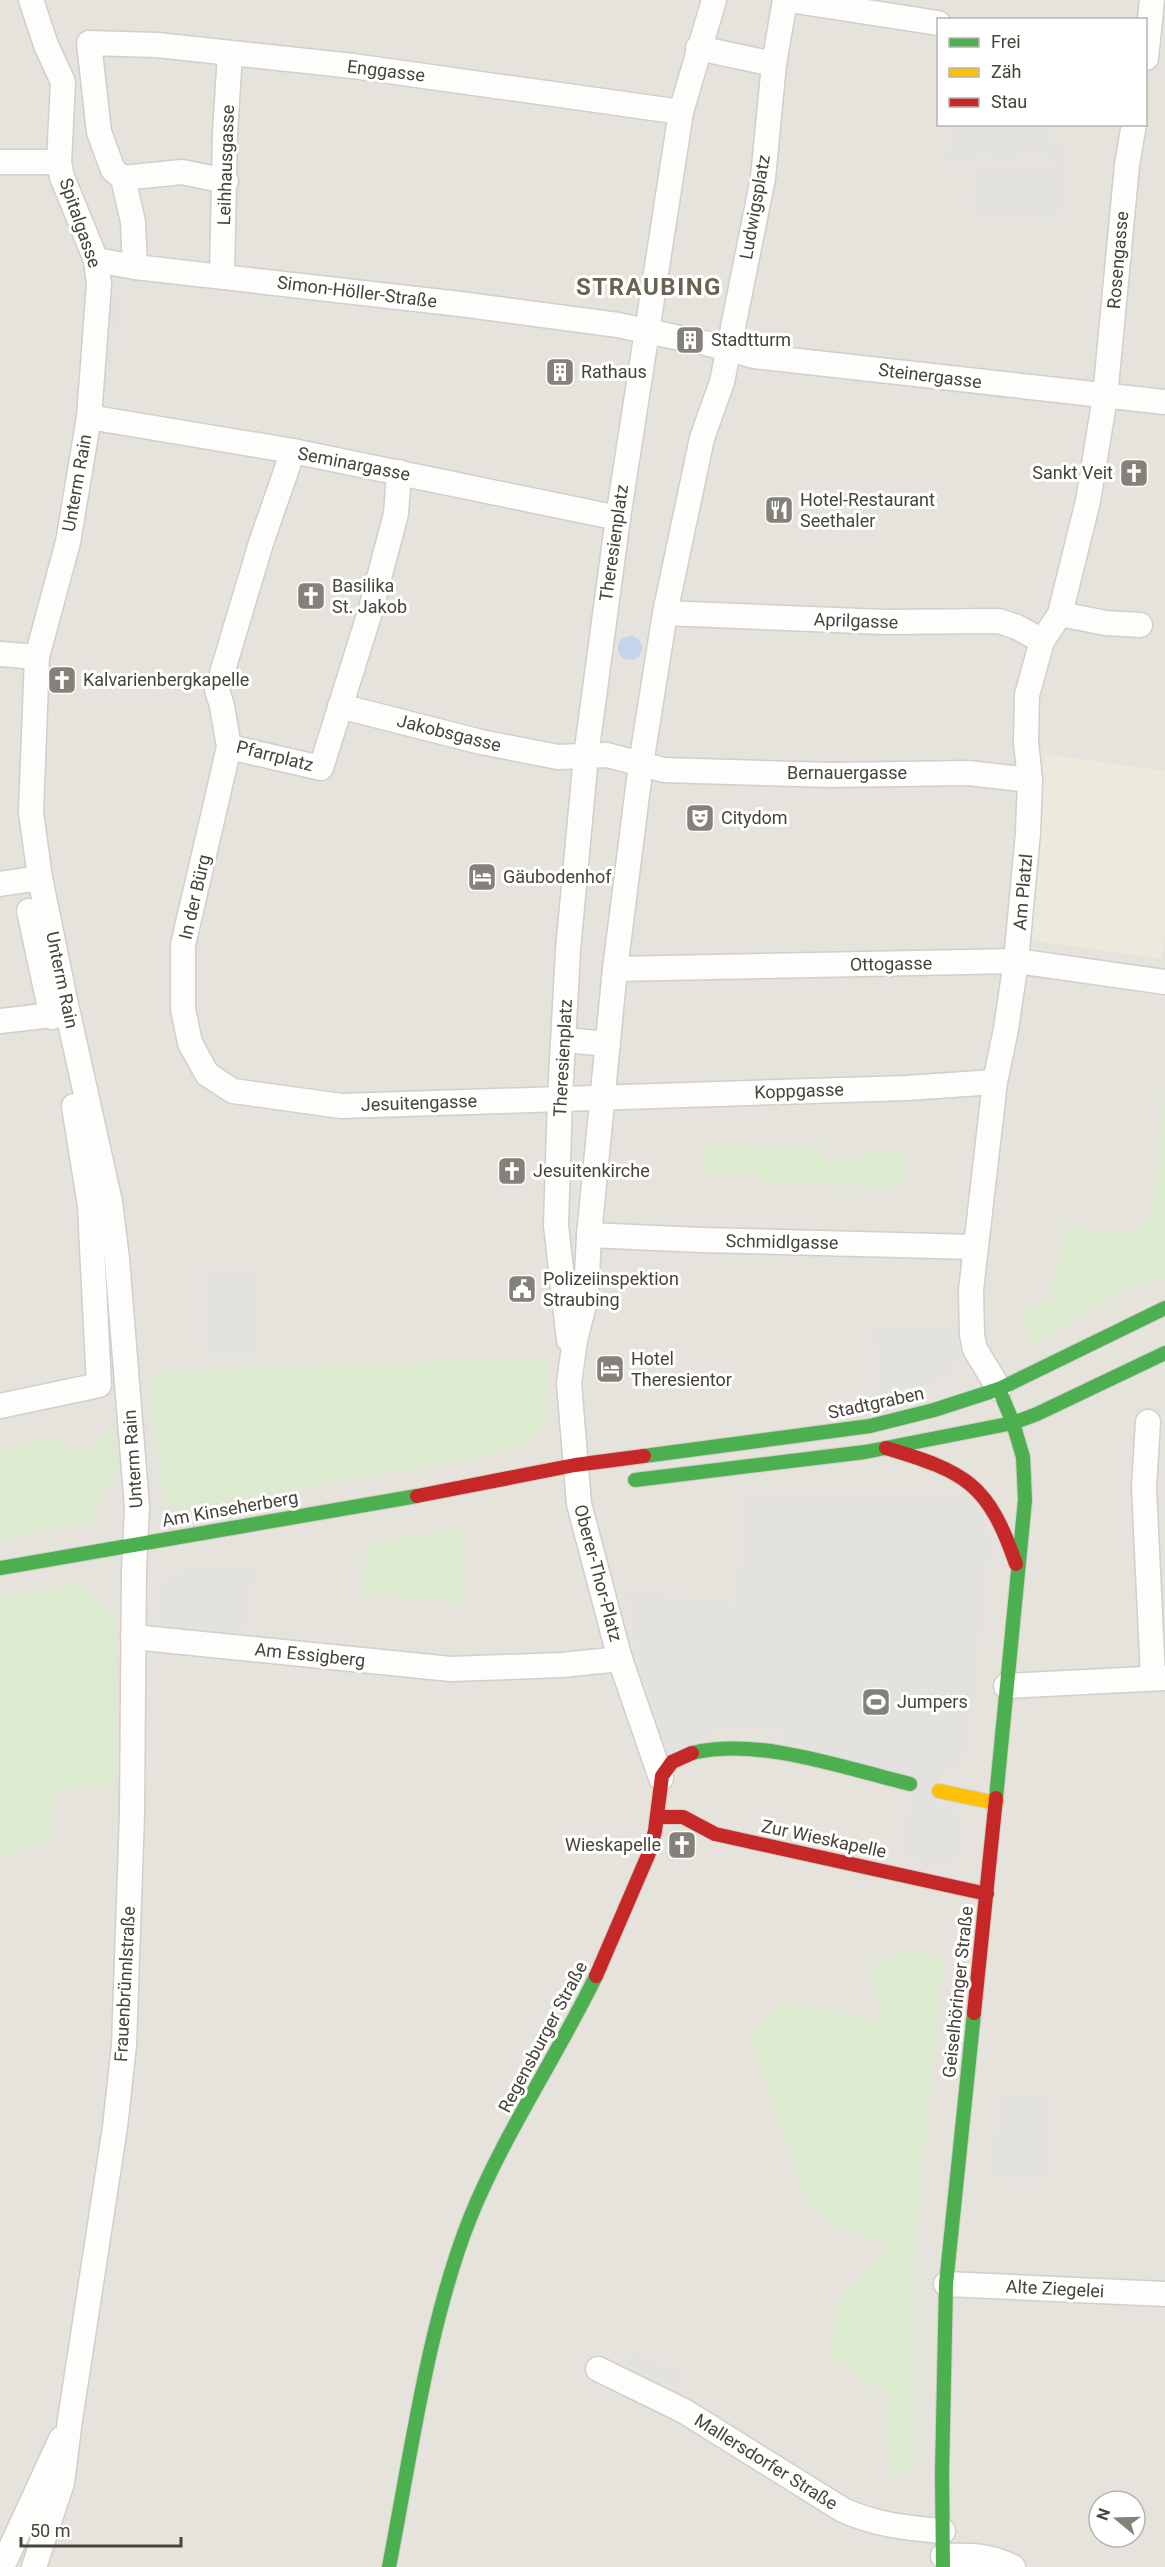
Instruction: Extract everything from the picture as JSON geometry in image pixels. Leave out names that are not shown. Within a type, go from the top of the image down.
[{"type":"main road","name":"Stadtgraben","points":[[577,1482],[870,1426],[934,1410],[999,1389],[1165,1308]]},
{"type":"main road","points":[[624,1482],[884,1448],[1013,1423],[1037,1414],[1165,1353]]},
{"type":"main road","name":"Geiselhöringer Straße","points":[[943,2561],[946,2284],[1025,1500],[1023,1457],[1013,1423],[999,1389]]},
{"type":"main road","points":[[884,1448],[953,1473],[983,1495],[999,1519],[1018,1569]]},
{"type":"main road","name":"Am Kinseherberg","points":[[0,1568],[466,1488],[577,1482]]},
{"type":"main road","name":"Am Kinseherberg","points":[[466,1488],[532,1488]]},
{"type":"main road","points":[[661,1778],[673,1761],[686,1755],[731,1747],[762,1749],[910,1784]]},
{"type":"main road","name":"Regensburger Straße","points":[[388,2567],[430,2357],[450,2272],[472,2214],[610,1948],[649,1852],[657,1816],[661,1778]]},
{"type":"main road","points":[[939,1791],[996,1803]]},
{"type":"main road","name":"Zur Wieskapelle","points":[[657,1816],[675,1815],[689,1818],[715,1834],[987,1894]]},
{"type":"street","name":"Spitalgasse","points":[[31,0],[46,45],[63,82],[60,162],[62,177],[96,260],[99,284],[89,417]]},
{"type":"street","points":[[645,331],[681,112],[714,0]]},
{"type":"street","name":"Ludwigsplatz","points":[[729,349],[763,178],[774,64],[785,0]]},
{"type":"street","points":[[789,0],[937,23]]},
{"type":"street","points":[[1147,47],[1152,0]]},
{"type":"street","name":"Enggasse","points":[[123,178],[113,170],[99,132],[89,43],[157,45],[353,66],[681,112]]},
{"type":"street","points":[[698,48],[774,64]]},
{"type":"street","name":"Leihhausgasse","points":[[222,276],[226,181],[225,133],[230,53]]},
{"type":"street","points":[[1147,56],[1165,58]]},
{"type":"street","name":"Rosengasse","points":[[1106,397],[1126,176],[1134,126]]},
{"type":"street","points":[[0,162],[60,162]]},
{"type":"street","points":[[135,267],[132,222],[123,178],[182,172],[226,181]]},
{"type":"street","name":"Simon-Höller-Straße","points":[[96,260],[135,267],[460,304],[618,325],[675,337]]},
{"type":"street","name":"Theresienplatz","points":[[572,1359],[556,1225],[568,950],[586,756],[645,331]]},
{"type":"street","name":"Steinergasse","points":[[705,343],[754,356],[1165,402]]},
{"type":"street","name":"Theresienplatz","points":[[577,1482],[569,1383],[586,1297],[589,1235],[615,969],[652,767],[665,613],[702,438],[722,382],[729,349]]},
{"type":"street","name":"Am Platzl","points":[[999,1389],[975,1349],[972,1335],[971,1290],[995,1082],[1016,961],[1028,833],[1030,780],[1026,742],[1027,695],[1042,641],[1060,614],[1088,501],[1106,397]]},
{"type":"street","name":"Seminargasse","points":[[89,417],[292,451],[618,518]]},
{"type":"street","name":"Unterm Rain","points":[[89,417],[66,551],[37,657],[31,812],[40,878],[65,1000],[100,1204],[137,1507],[135,1545]]},
{"type":"street","name":"Pfarrplatz","points":[[292,451],[261,543],[217,690],[229,747],[321,768],[370,612],[396,514],[399,472]]},
{"type":"street","name":"Aprilgasse","points":[[665,613],[884,622],[999,621],[1017,627],[1042,641]]},
{"type":"street","points":[[1060,614],[1106,623],[1140,625]]},
{"type":"street","points":[[0,654],[37,657]]},
{"type":"street","name":"Jakobsgasse","points":[[340,706],[481,742],[558,757],[586,756]]},
{"type":"street","name":"In der Bürg","points":[[229,747],[183,945],[183,1009],[190,1043],[207,1074],[232,1091],[279,1098]]},
{"type":"street","points":[[586,756],[607,755],[652,767]]},
{"type":"street","name":"Bernauergasse","points":[[652,767],[832,774],[968,774],[1030,780]]},
{"type":"street","points":[[0,884],[40,878]]},
{"type":"street","points":[[0,1406],[99,1385],[100,1204],[52,1015],[29,911]]},
{"type":"street","name":"Ottogasse","points":[[615,969],[1016,961],[1165,982]]},
{"type":"street","points":[[0,1021],[52,1015]]},
{"type":"street","points":[[564,1040],[608,1044]]},
{"type":"street","name":"Koppgasse","points":[[560,1098],[907,1088],[995,1082]]},
{"type":"street","name":"Jesuitengasse","points":[[279,1098],[341,1106],[560,1098]]},
{"type":"street","name":"Schmidlgasse","points":[[589,1235],[701,1240],[975,1246]]},
{"type":"street","points":[[1006,1686],[1159,1678],[1144,1487],[1148,1422]]},
{"type":"street","name":"Oberer-Thor-Platz","points":[[577,1482],[579,1504],[620,1659],[661,1778]]},
{"type":"street","name":"Frauenbrünnlstraße","points":[[33,2567],[63,2483],[69,2420],[114,2127],[124,2045],[132,1814],[135,1545]]},
{"type":"street","name":"Am Essigberg","points":[[133,1637],[428,1667],[487,1668]]},
{"type":"street","name":"Oberer-Thor-Platz","points":[[487,1668],[620,1659]]},
{"type":"street","name":"Alte Ziegelei","points":[[946,2284],[1165,2294]]},
{"type":"street","name":"Mallersdorfer Straße","points":[[598,2369],[684,2411],[843,2510],[861,2518],[900,2528],[943,2531]]},
{"type":"street","name":"Frauenbrünnlstraße","points":[[2,2567],[69,2420]]},
{"type":"street","points":[[943,2561],[976,2555],[995,2559],[1013,2567]]},
{"type":"shaded area","points":[[0,0],[1165,0],[1165,2567],[0,2567],[0,1860],[51,1839],[54,1790],[115,1786],[81,1583],[0,1597]]},
{"type":"shaded area","points":[[950,126],[1050,126],[1051,141],[1066,142],[1060,222],[999,213],[998,216],[971,213],[977,165],[1053,171],[1055,157],[1018,154],[1017,158],[978,156],[976,165],[946,162]]},
{"type":"shaded area","points":[[113,294],[123,296],[107,390],[96,388]]},
{"type":"shaded area","points":[[1044,754],[1165,771],[1165,934],[1162,959],[1034,941],[1030,938]]},
{"type":"shaded area","points":[[128,1234],[142,1407],[149,1424],[155,1490],[141,1477],[119,1235]]},
{"type":"shaded area","points":[[204,1270],[255,1270],[256,1356],[205,1357]]},
{"type":"shaded area","points":[[874,1325],[956,1327],[961,1358],[956,1358],[955,1378],[878,1394]]},
{"type":"shaded area","points":[[744,1492],[946,1493],[963,1497],[978,1507],[991,1543],[966,1753],[960,1766],[953,1770],[944,1769],[936,1803],[952,1809],[963,1825],[963,1848],[951,1862],[936,1867],[915,1861],[907,1853],[900,1838],[908,1810],[910,1786],[782,1739],[782,1732],[751,1725],[727,1726],[667,1754],[644,1680],[624,1590],[737,1604]]},
{"type":"shaded area","points":[[199,1569],[255,1569],[244,1634],[155,1624],[160,1591],[165,1577],[174,1572]]},
{"type":"shaded area","points":[[997,2095],[1049,2097],[1045,2179],[993,2177]]},
{"type":"shaded area","points":[[630,2350],[683,2374],[677,2388],[624,2364]]},
{"type":"green space","points":[[1165,1091],[1165,1277],[1156,1283],[1132,1284],[1029,1348],[1023,1311],[1051,1300],[1064,1227],[1131,1234],[1146,1220],[1153,1202]]},
{"type":"green space","points":[[706,1143],[777,1148],[824,1147],[825,1160],[852,1159],[879,1151],[907,1150],[902,1187],[760,1183],[759,1173],[705,1174]]},
{"type":"green space","points":[[548,1360],[545,1427],[532,1439],[506,1452],[179,1510],[169,1506],[161,1493],[159,1459],[152,1423],[150,1373],[324,1364]]},
{"type":"green space","points":[[108,1427],[120,1462],[88,1524],[0,1539],[0,1450],[52,1438],[68,1448],[85,1450],[99,1443]]},
{"type":"green space","points":[[462,1528],[465,1603],[360,1593],[368,1544]]},
{"type":"green space","points":[[81,1583],[115,1616],[116,1786],[54,1790],[51,1839],[0,1860],[0,1597]]},
{"type":"green space","points":[[896,1952],[944,1955],[914,2247],[913,2474],[889,2474],[887,2395],[831,2358],[836,2306],[890,2243],[846,2231],[808,2205],[748,2037],[784,2002],[882,2022],[869,1967]]},
{"type":"water","points":[[630,636],[638,640],[642,648],[638,656],[630,660],[622,656],[618,648],[622,640]]},
{"type":"traffic: fast","points":[[644,1456],[870,1426],[934,1410],[999,1389],[1165,1308]]},
{"type":"traffic: fast","points":[[635,1480],[865,1452],[1013,1423],[1037,1414],[1165,1353]]},
{"type":"traffic: fast","points":[[996,1798],[1025,1500],[1023,1457],[1013,1423],[999,1389]]},
{"type":"traffic: fast","points":[[0,1568],[417,1496]]},
{"type":"traffic: fast","points":[[692,1753],[718,1749],[745,1749],[802,1756],[910,1784]]},
{"type":"traffic: fast","points":[[389,2567],[422,2390],[455,2259],[470,2218],[498,2156],[596,1976]]},
{"type":"traffic: fast","points":[[943,2567],[942,2473],[946,2284],[974,2013]]},
{"type":"traffic: slow","points":[[939,1791],[996,1803]]},
{"type":"traffic: jam","points":[[886,1448],[936,1465],[955,1474],[970,1485],[984,1498],[995,1515],[1016,1564]]},
{"type":"traffic: jam","points":[[417,1496],[575,1465],[644,1456]]},
{"type":"traffic: jam","points":[[596,1976],[649,1853],[655,1831],[662,1776],[672,1762],[692,1753]]},
{"type":"traffic: jam","points":[[974,2013],[996,1798]]},
{"type":"traffic: jam","points":[[657,1817],[683,1817],[715,1834],[987,1894]]},
{"type":"place","name":"Stadtturm","points":[[690,340]]},
{"type":"place","name":"Rathaus","points":[[560,372]]},
{"type":"place","name":"Sankt Veit","points":[[1134,473]]},
{"type":"place","name":"Hotel-Restaurant Seethaler","points":[[779,510]]},
{"type":"place","name":"Basilika St. Jakob","points":[[311,596]]},
{"type":"place","name":"Kalvarienbergkapelle","points":[[62,680]]},
{"type":"place","name":"Citydom","points":[[700,818]]},
{"type":"place","name":"Gäubodenhof","points":[[482,877]]},
{"type":"place","name":"Jesuitenkirche","points":[[512,1171]]},
{"type":"place","name":"Polizeiinspektion Straubing","points":[[522,1289]]},
{"type":"place","name":"Hotel Theresientor","points":[[610,1369]]},
{"type":"place","name":"Jumpers","points":[[876,1702]]},
{"type":"place","name":"Wieskapelle","points":[[682,1845]]},
{"type":"district","name":"STRAUBING","points":[[649,287]]}]
